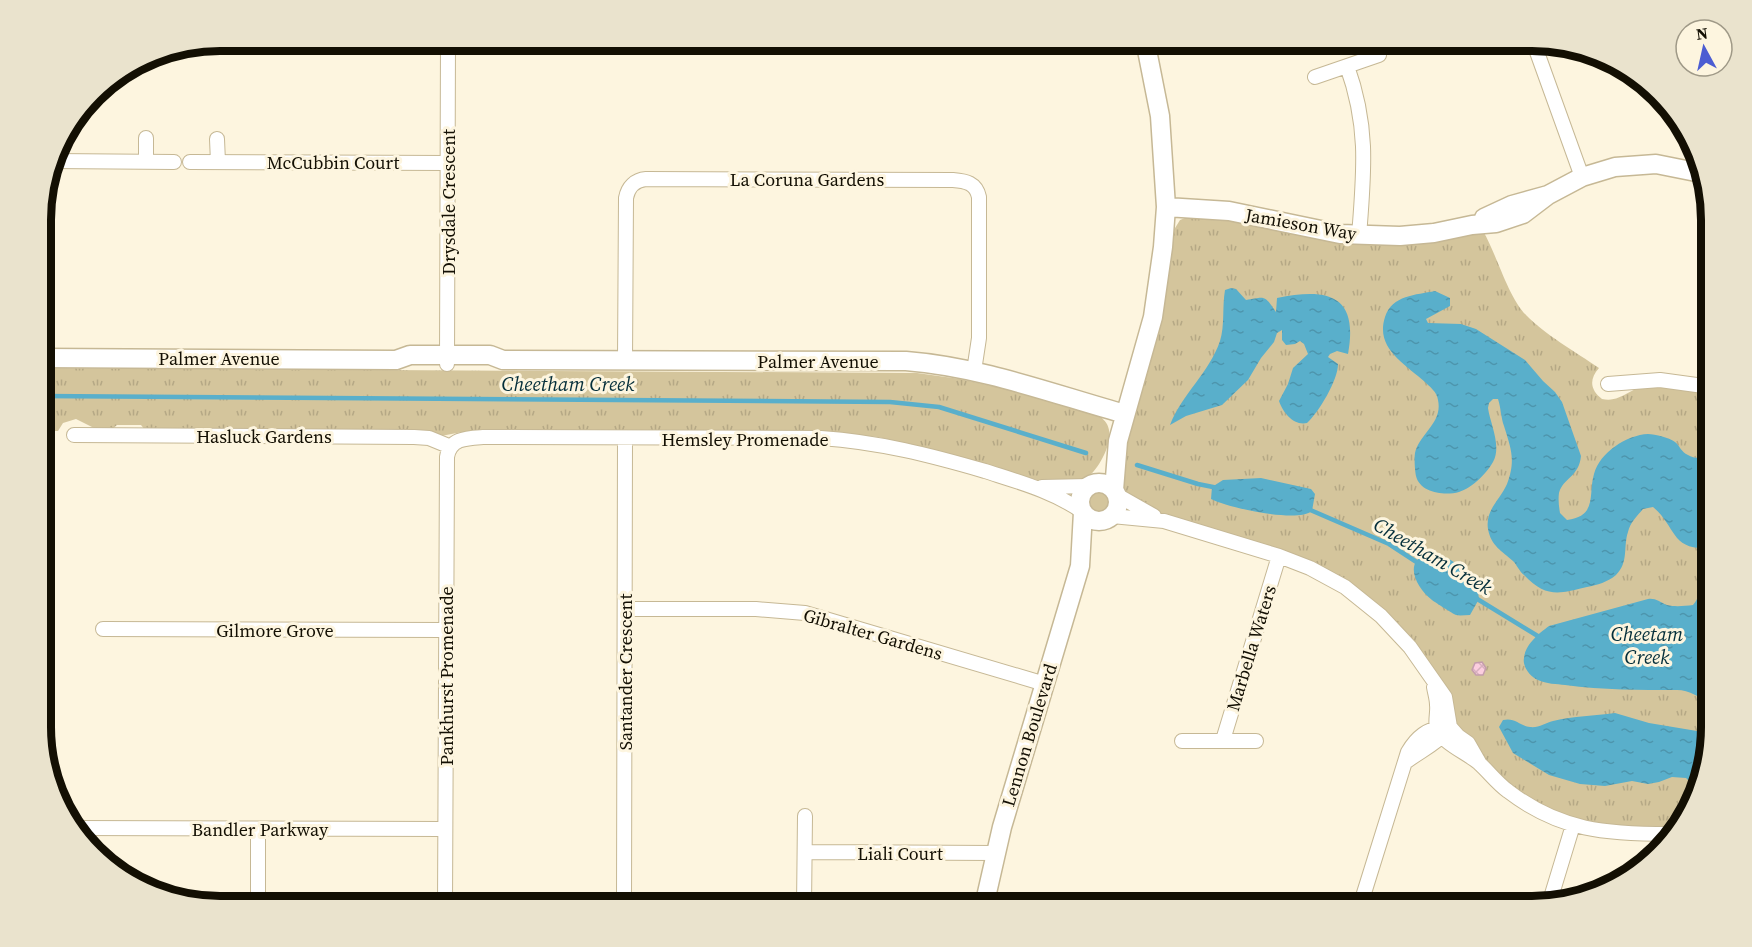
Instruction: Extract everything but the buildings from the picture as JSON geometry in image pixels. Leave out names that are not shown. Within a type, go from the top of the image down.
[{"type":"street","name":"Drysdale Crescent","points":[[447,360],[448,51]]},
{"type":"street","points":[[1110,518],[1118,505],[1116,493],[1118,441],[1153,317],[1161,268],[1166,207],[1160,116],[1147,51]]},
{"type":"street","points":[[1537,51],[1582,177]]},
{"type":"street","points":[[1315,76],[1379,55]]},
{"type":"street","points":[[1347,66],[1358,102],[1364,140],[1359,236]]},
{"type":"street","points":[[146,138],[146,162]]},
{"type":"street","points":[[218,139],[218,162]]},
{"type":"street","points":[[62,161],[174,162]]},
{"type":"street","name":"McCubbin Court","points":[[190,162],[448,163]]},
{"type":"street","name":"Jamieson Way","points":[[1166,207],[1229,211],[1359,236],[1417,235],[1472,225],[1496,224],[1511,219],[1532,208],[1548,195],[1582,177],[1615,167],[1642,164],[1671,166],[1693,171]]},
{"type":"street","name":"La Coruna Gardens","points":[[625,360],[626,198],[635,182],[652,179],[953,180],[970,184],[975,188],[979,197],[979,338],[974,371]]},
{"type":"street","name":"Palmer Avenue","points":[[51,358],[396,360],[410,364],[447,360],[494,364],[503,360],[906,361],[974,371],[1125,414]]},
{"type":"street","points":[[1608,384],[1660,380],[1701,386]]},
{"type":"street","name":"Hasluck Gardens","points":[[75,435],[414,436],[429,438],[451,447]]},
{"type":"street","name":"Hemsley Promenade","points":[[451,447],[459,440],[468,438],[821,438],[876,443],[1037,487],[1065,500],[1083,512]]},
{"type":"street","name":"Santander Crescent","points":[[624,896],[625,438]]},
{"type":"street","points":[[1118,441],[1091,485],[1081,496],[1080,503],[1083,512],[1095,521],[1110,518],[1164,521]]},
{"type":"street","name":"Pankhurst Promenade","points":[[445,896],[447,457],[451,447]]},
{"type":"street","points":[[1091,485],[1103,483],[1164,521],[1279,556],[1329,577],[1362,599],[1399,633],[1445,697],[1443,731]]},
{"type":"street","name":"Hemsley Promenade","points":[[1037,487],[1091,485]]},
{"type":"street","name":"Lennon Boulevard","points":[[990,896],[995,853],[1080,566],[1083,512]]},
{"type":"street","name":"Lennon Boulevard","points":[[1080,566],[1110,518]]},
{"type":"street","name":"Marbella Waters","points":[[1223,740],[1279,556]]},
{"type":"street","name":"Gibralter Gardens","points":[[625,609],[756,609],[805,613],[1045,684]]},
{"type":"street","name":"Gilmore Grove","points":[[103,629],[447,630]]},
{"type":"street","points":[[1363,896],[1404,765],[1412,745],[1423,734],[1443,731],[1458,736],[1468,743],[1480,764],[1498,783],[1537,811],[1573,825],[1605,832],[1662,834]]},
{"type":"street","name":"Marbella Waters","points":[[1182,741],[1257,741]]},
{"type":"street","points":[[804,896],[805,816]]},
{"type":"street","points":[[1552,895],[1573,825]]},
{"type":"street","name":"Bandler Parkway","points":[[85,828],[445,829]]},
{"type":"street","points":[[258,829],[258,896]]},
{"type":"street","name":"Liali Court","points":[[804,852],[995,853]]},
{"type":"green space","points":[[1190,216],[1227,219],[1312,237],[1360,244],[1400,245],[1483,231],[1508,287],[1526,315],[1551,336],[1599,368],[1592,384],[1595,392],[1602,399],[1615,399],[1650,385],[1701,390],[1700,749],[1684,802],[1667,828],[1620,828],[1586,823],[1542,807],[1502,780],[1457,730],[1452,704],[1361,591],[1155,512],[1126,494],[1120,483],[1126,445],[1160,320],[1172,233],[1180,220]]},
{"type":"green space","points":[[51,368],[917,373],[997,387],[1101,417],[1108,426],[1109,436],[1103,458],[1084,480],[1044,482],[905,443],[878,437],[820,432],[462,432],[441,436],[145,430],[141,425],[117,425],[111,430],[96,429],[76,419],[63,423],[58,431],[51,431]]},
{"type":"green space","points":[[1099,492],[1106,495],[1109,502],[1106,509],[1099,512],[1092,509],[1089,502],[1092,495]]},
{"type":"water","points":[[1236,289],[1246,300],[1264,298],[1276,312],[1277,298],[1295,295],[1324,296],[1344,307],[1349,319],[1348,354],[1337,351],[1328,357],[1338,364],[1335,378],[1322,404],[1307,423],[1293,421],[1283,410],[1279,401],[1293,368],[1308,354],[1304,344],[1300,341],[1286,345],[1282,340],[1282,330],[1277,333],[1274,342],[1248,380],[1222,405],[1186,416],[1170,425],[1181,403],[1215,353],[1222,335],[1225,290]]},
{"type":"water","points":[[1435,291],[1450,298],[1450,306],[1426,319],[1428,323],[1461,324],[1476,329],[1525,360],[1562,402],[1581,456],[1577,469],[1559,493],[1560,513],[1567,520],[1577,518],[1588,509],[1594,474],[1608,452],[1623,441],[1640,435],[1654,435],[1673,441],[1690,456],[1701,459],[1701,548],[1688,546],[1681,542],[1653,507],[1643,509],[1630,526],[1623,565],[1616,575],[1598,584],[1568,591],[1553,592],[1539,588],[1498,548],[1489,535],[1489,516],[1507,484],[1512,461],[1498,399],[1493,399],[1488,408],[1496,449],[1493,462],[1487,471],[1474,484],[1459,492],[1440,493],[1422,486],[1416,476],[1415,453],[1437,415],[1439,408],[1437,397],[1431,388],[1393,354],[1384,338],[1383,328],[1385,317],[1393,304],[1413,295]]},
{"type":"water","points":[[1261,478],[1311,489],[1315,494],[1312,511],[1304,514],[1278,515],[1247,510],[1211,499],[1212,487],[1223,480]]},
{"type":"water","points":[[1429,554],[1454,562],[1474,582],[1479,599],[1470,615],[1456,615],[1432,600],[1421,589],[1414,575],[1414,568],[1421,557]]},
{"type":"water","name":"Cheetam Creek","points":[[1701,593],[1701,698],[1681,690],[1607,689],[1548,683],[1535,679],[1526,668],[1525,653],[1529,644],[1549,626],[1648,599],[1670,606],[1693,605]]},
{"type":"water","points":[[1615,713],[1649,723],[1701,732],[1700,749],[1691,783],[1686,778],[1672,777],[1648,784],[1632,781],[1605,786],[1580,784],[1549,775],[1513,753],[1499,727],[1503,720],[1507,719],[1533,727],[1576,717]]},
{"type":"waterway","name":"Cheetham Creek","points":[[51,396],[890,402],[939,407],[1086,453]]},
{"type":"waterway","name":"Cheetham Creek","points":[[1137,465],[1218,488]]},
{"type":"waterway","name":"Cheetham Creek","points":[[1308,509],[1389,544],[1418,563]]},
{"type":"waterway","name":"Cheetham Creek","points":[[1474,597],[1541,638]]}]
